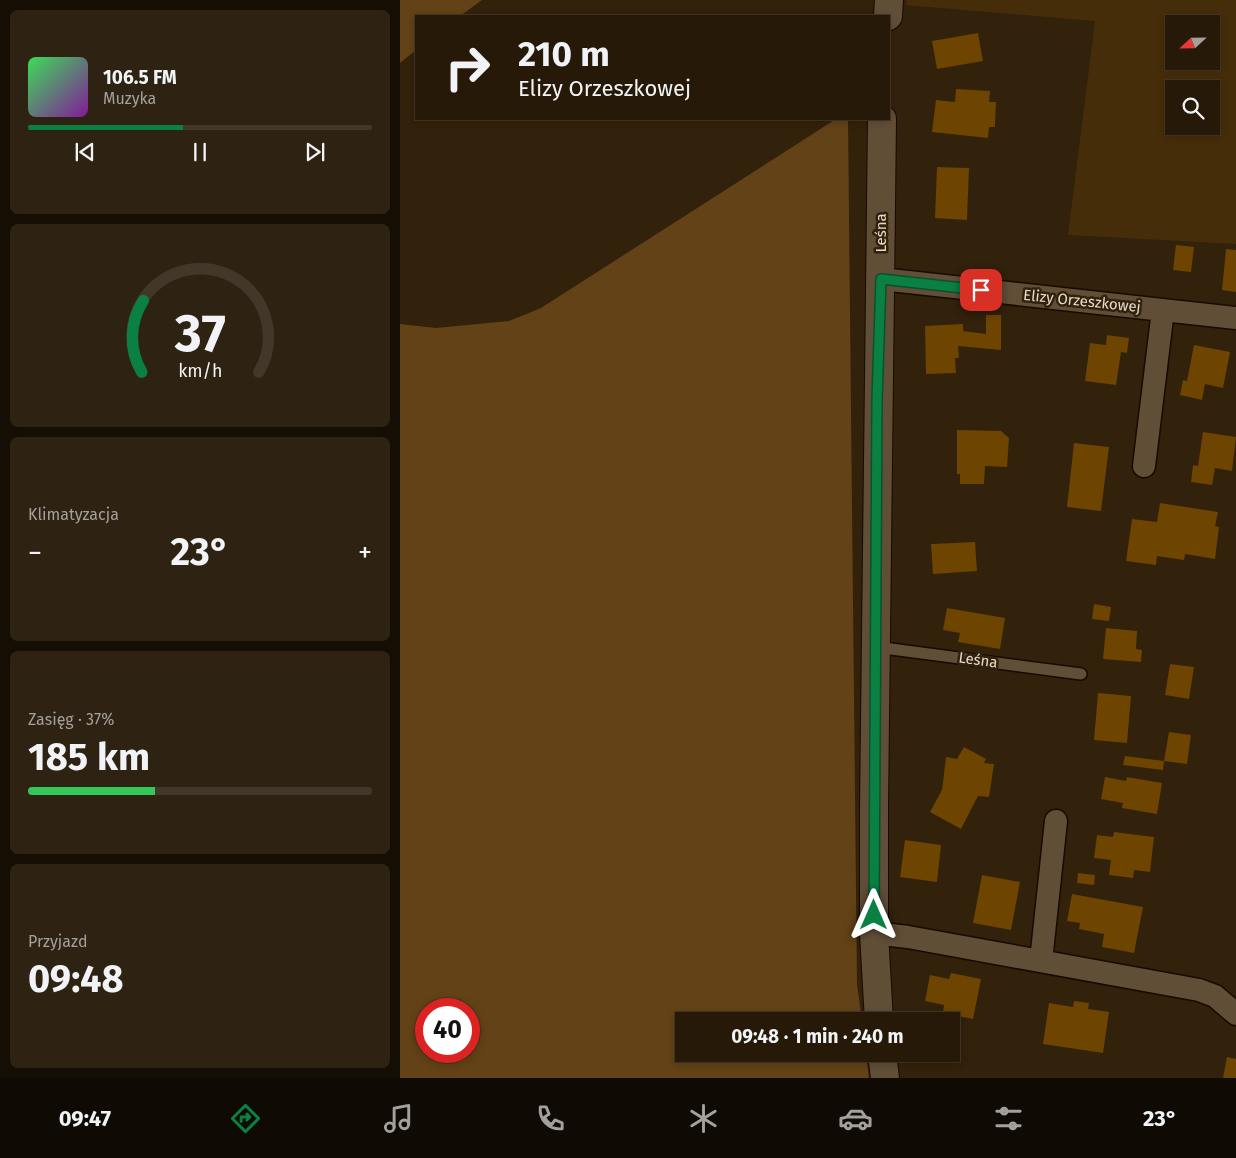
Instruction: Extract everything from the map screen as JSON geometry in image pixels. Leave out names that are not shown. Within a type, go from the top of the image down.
[{"type":"street","points":[[888,15],[889,0]]},
{"type":"street","name":"Leśna","points":[[878,1012],[874,933],[877,400],[881,279],[882,120]]},
{"type":"street","name":"Elizy Orzeszkowej","points":[[881,279],[1236,318]]},
{"type":"street","name":"Elizy Orzeszkowej","points":[[1144,466],[1163,310]]},
{"type":"street","points":[[1041,961],[1056,821]]},
{"type":"street","points":[[874,933],[908,937],[1199,990],[1215,996],[1236,1014]]},
{"type":"street","points":[[883,1062],[885,1078]]},
{"type":"lane","name":"Leśna","points":[[876,647],[1080,674]]},
{"type":"shaded area","points":[[400,0],[482,0],[461,15],[415,15],[415,51],[400,63]]},
{"type":"shaded area","points":[[907,0],[1236,0],[1236,244],[1068,235],[1095,21],[906,5]]},
{"type":"shaded area","points":[[834,120],[848,120],[857,984],[861,1012],[675,1012],[675,1062],[867,1062],[869,1078],[400,1078],[400,324],[436,328],[509,321],[541,308]]},
{"type":"building","points":[[978,33],[983,61],[937,69],[932,41]]},
{"type":"building","points":[[956,89],[990,91],[989,102],[996,102],[995,127],[989,127],[988,138],[932,132],[936,100],[955,102]]},
{"type":"building","points":[[937,167],[969,168],[967,220],[935,218]]},
{"type":"building","points":[[1176,245],[1194,247],[1191,272],[1173,270]]},
{"type":"building","points":[[1226,249],[1236,250],[1236,292],[1222,290]]},
{"type":"building","points":[[986,315],[1001,315],[1001,350],[958,346],[959,358],[955,358],[956,373],[926,374],[925,326],[963,324],[963,331],[986,334]]},
{"type":"building","points":[[1107,335],[1129,338],[1127,353],[1121,352],[1116,385],[1085,381],[1090,343],[1106,345]]},
{"type":"building","points":[[1194,345],[1230,352],[1223,388],[1205,384],[1202,400],[1180,395],[1183,380],[1187,381]]},
{"type":"building","points":[[957,430],[1001,431],[1009,438],[1007,467],[985,466],[984,484],[960,484],[960,474],[957,474]]},
{"type":"building","points":[[1203,432],[1236,437],[1232,471],[1215,468],[1212,485],[1191,482],[1193,465],[1198,466]]},
{"type":"building","points":[[1074,443],[1109,447],[1101,511],[1067,507]]},
{"type":"building","points":[[1160,503],[1218,512],[1215,526],[1219,527],[1215,559],[1185,554],[1184,560],[1157,556],[1156,565],[1126,561],[1132,519],[1157,522]]},
{"type":"building","points":[[975,542],[977,571],[933,574],[931,544]]},
{"type":"building","points":[[1094,604],[1111,607],[1109,621],[1092,619]]},
{"type":"building","points":[[947,608],[1005,618],[1000,649],[958,642],[960,633],[943,630]]},
{"type":"building","points":[[1106,628],[1137,631],[1136,649],[1142,650],[1141,662],[1103,659]]},
{"type":"building","points":[[1170,664],[1194,667],[1189,699],[1165,695]]},
{"type":"building","points":[[1098,693],[1131,696],[1127,743],[1094,740]]},
{"type":"building","points":[[1169,732],[1191,735],[1187,764],[1164,761]]},
{"type":"building","points":[[964,747],[986,759],[984,763],[994,764],[989,797],[978,796],[961,829],[930,812],[942,790],[946,757],[957,759]]},
{"type":"building","points":[[1125,756],[1164,761],[1163,770],[1123,765]]},
{"type":"building","points":[[1105,777],[1126,781],[1127,777],[1162,783],[1157,814],[1122,808],[1123,803],[1101,799]]},
{"type":"building","points":[[1114,832],[1154,837],[1150,872],[1134,870],[1133,878],[1109,875],[1111,860],[1094,858],[1097,835],[1113,837]]},
{"type":"building","points":[[905,840],[941,845],[937,882],[900,877]]},
{"type":"building","points":[[1078,873],[1095,875],[1094,885],[1077,883]]},
{"type":"building","points":[[982,875],[1020,882],[1011,930],[973,923]]},
{"type":"building","points":[[1072,894],[1143,907],[1134,953],[1102,947],[1104,934],[1079,929],[1080,923],[1067,921]]},
{"type":"building","points":[[951,973],[981,979],[973,1019],[960,1016],[960,1012],[943,1012],[944,1005],[925,1001],[930,975],[949,979]]},
{"type":"building","points":[[1074,1001],[1089,1003],[1088,1009],[1109,1012],[1103,1053],[1043,1044],[1049,1003],[1073,1007]]},
{"type":"building","points":[[1227,1057],[1236,1059],[1236,1078],[1223,1078]]},
{"type":"route","points":[[874,915],[877,400],[881,279],[981,290]]}]
